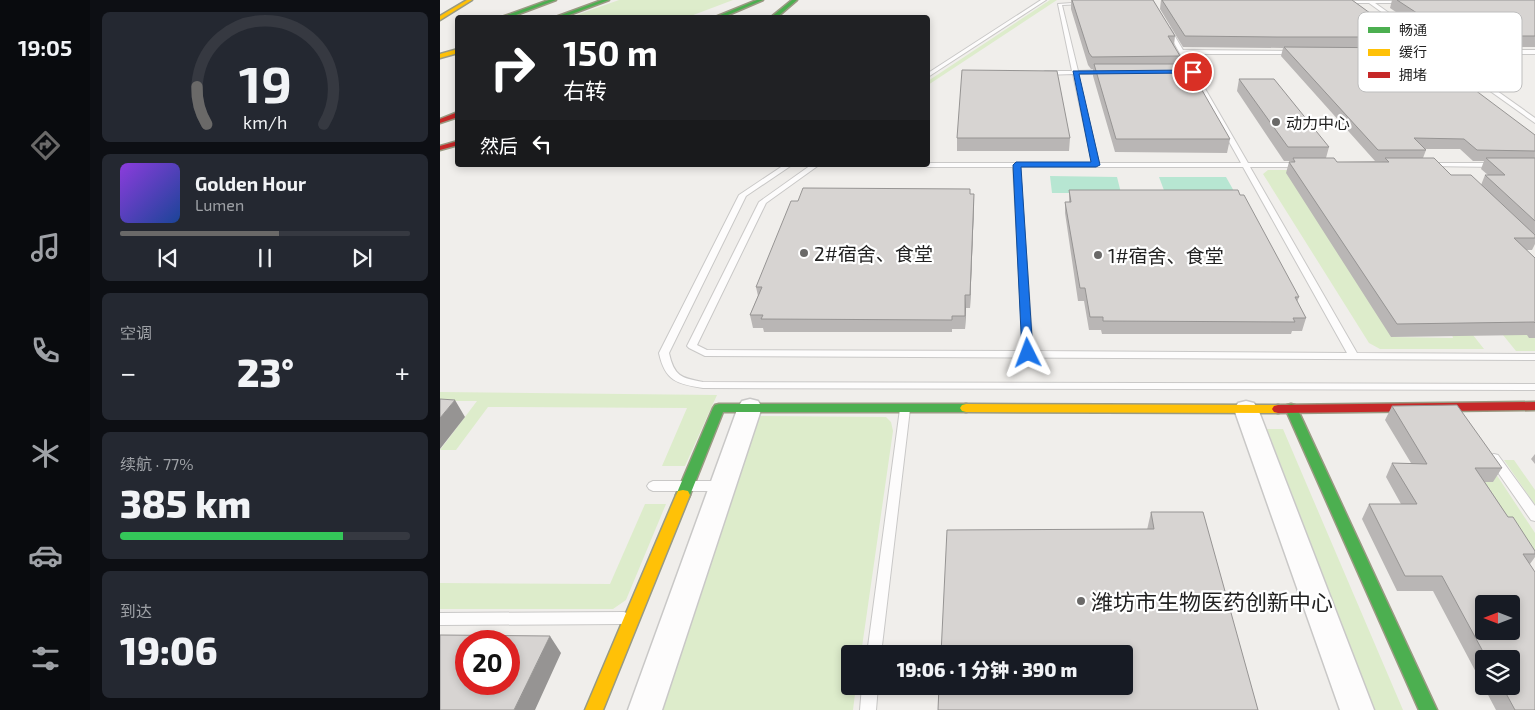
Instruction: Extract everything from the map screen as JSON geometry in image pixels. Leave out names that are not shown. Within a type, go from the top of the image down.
[{"type":"main road","points":[[440,18],[470,0]]},
{"type":"main road","points":[[510,15],[554,0]]},
{"type":"main road","points":[[561,15],[598,0]]},
{"type":"main road","points":[[563,15],[607,0]]},
{"type":"main road","points":[[723,15],[761,0]]},
{"type":"main road","points":[[776,15],[795,0]]},
{"type":"main road","points":[[440,56],[455,51]]},
{"type":"main road","points":[[440,121],[455,115]]},
{"type":"main road","points":[[440,148],[455,144]]},
{"type":"main road","points":[[594,710],[719,408],[1535,406]]},
{"type":"main road","points":[[1291,408],[1428,710]]},
{"type":"street","points":[[645,710],[750,407]]},
{"type":"street","points":[[1246,408],[1318,630],[1356,710]]},
{"type":"lane","points":[[930,74],[1044,0]]},
{"type":"lane","points":[[1330,2],[1408,2]]},
{"type":"lane","points":[[1370,2],[1384,12]]},
{"type":"lane","points":[[1086,3],[1060,4],[1096,165]]},
{"type":"lane","points":[[1162,19],[1247,165],[1354,356]]},
{"type":"lane","points":[[1182,52],[1300,52]]},
{"type":"lane","points":[[1522,52],[1535,52]]},
{"type":"lane","points":[[1038,73],[1115,72]]},
{"type":"lane","points":[[1184,72],[1193,72]]},
{"type":"lane","points":[[1495,92],[1535,121]]},
{"type":"lane","points":[[930,165],[1305,165]]},
{"type":"lane","points":[[1016,165],[1028,353]]},
{"type":"lane","points":[[1422,165],[1507,165]]},
{"type":"lane","points":[[1451,165],[1462,176]]},
{"type":"lane","points":[[786,167],[743,195],[664,353],[666,366],[678,380],[703,385],[1535,387]]},
{"type":"lane","points":[[813,167],[763,202],[692,346],[705,353],[1028,353],[1535,357]]},
{"type":"lane","points":[[1459,407],[1470,423]]},
{"type":"lane","points":[[875,645],[905,408]]},
{"type":"lane","points":[[1486,446],[1535,516]]},
{"type":"lane","points":[[653,486],[723,486]]},
{"type":"lane","points":[[440,619],[631,618]]},
{"type":"lane","points":[[868,710],[869,695]]},
{"type":"green space","points":[[619,0],[733,0],[693,15],[576,15]]},
{"type":"green space","points":[[1050,0],[1057,0],[930,84],[930,80]]},
{"type":"green space","points":[[1268,170],[1329,170],[1391,337],[1453,338],[1452,335],[1473,335],[1484,349],[1380,349],[1369,343],[1263,174]]},
{"type":"green space","points":[[1050,176],[1117,177],[1121,193],[1052,193]]},
{"type":"green space","points":[[1159,177],[1226,177],[1235,193],[1165,193]]},
{"type":"green space","points":[[1503,335],[1530,335],[1535,338],[1535,351],[1516,351]]},
{"type":"green space","points":[[440,392],[717,395],[685,466],[662,466],[687,408],[488,407],[456,450],[440,450],[477,401],[440,401]]},
{"type":"green space","points":[[761,416],[886,417],[891,422],[893,431],[862,645],[841,645],[841,695],[855,695],[853,710],[655,710],[753,421]]},
{"type":"green space","points":[[1267,429],[1283,429],[1403,710],[1375,710]]},
{"type":"green space","points":[[1504,460],[1514,460],[1535,490],[1535,505]]},
{"type":"green space","points":[[1494,471],[1535,533],[1535,558],[1485,482],[1493,482]]},
{"type":"green space","points":[[645,504],[666,504],[626,600],[613,609],[440,609],[440,583],[610,584]]},
{"type":"building","points":[[1072,0],[1153,0],[1175,36],[1168,36],[1180,56],[1092,57],[1089,53]]},
{"type":"building","points":[[1162,0],[1352,0],[1369,12],[1358,12],[1358,37],[1185,36]]},
{"type":"building","points":[[1397,0],[1535,0],[1535,36],[1522,36],[1522,12],[1415,12]]},
{"type":"building","points":[[1284,47],[1358,48],[1358,92],[1478,92],[1535,135],[1535,151],[1477,150],[1464,139],[1414,138],[1426,150],[1378,150]]},
{"type":"building","points":[[1094,64],[1184,64],[1191,71],[1230,139],[1116,139]]},
{"type":"building","points":[[962,70],[1057,71],[1070,138],[957,138]]},
{"type":"building","points":[[1239,79],[1274,79],[1329,147],[1288,147]]},
{"type":"building","points":[[1293,158],[1334,158],[1337,162],[1389,162],[1385,158],[1434,158],[1451,175],[1471,175],[1535,235],[1535,238],[1514,238],[1535,258],[1535,323],[1397,324],[1289,162],[1295,162]]},
{"type":"building","points":[[1486,158],[1535,158],[1535,221],[1485,175],[1505,175]]},
{"type":"building","points":[[803,188],[970,189],[970,194],[974,194],[970,295],[965,295],[965,316],[952,316],[952,320],[761,319],[763,315],[750,315],[762,287],[756,287],[791,201],[798,201]]},
{"type":"building","points":[[1069,190],[1238,190],[1240,195],[1244,195],[1299,297],[1295,297],[1306,318],[1293,318],[1295,322],[1103,321],[1103,317],[1090,317],[1085,288],[1080,288],[1065,202],[1071,202]]},
{"type":"building","points":[[440,399],[455,400],[440,418]]},
{"type":"building","points":[[1457,405],[1502,468],[1475,468],[1508,517],[1513,517],[1535,551],[1535,554],[1523,554],[1535,572],[1535,710],[1515,710],[1507,695],[1520,695],[1520,650],[1482,650],[1477,640],[1520,640],[1520,595],[1475,595],[1475,637],[1442,576],[1405,576],[1369,504],[1417,504],[1392,463],[1427,464],[1392,406]]},
{"type":"building","name":"潍坊市生物医药创新中心","points":[[1151,512],[1203,512],[1258,710],[938,710],[939,695],[1133,695],[1133,645],[941,645],[947,530],[1154,529]]},
{"type":"building","points":[[440,635],[455,635],[455,695],[520,695],[520,636],[550,636],[514,710],[440,710]]},
{"type":"traffic: fast","points":[[510,15],[554,0]]},
{"type":"traffic: fast","points":[[564,15],[607,0]]},
{"type":"traffic: fast","points":[[723,15],[761,0]]},
{"type":"traffic: fast","points":[[776,15],[795,0]]},
{"type":"traffic: fast","points":[[683,495],[719,408],[966,408]]},
{"type":"traffic: fast","points":[[1291,408],[1428,710]]},
{"type":"traffic: slow","points":[[440,18],[470,0]]},
{"type":"traffic: slow","points":[[440,56],[455,52]]},
{"type":"traffic: slow","points":[[966,408],[1278,409]]},
{"type":"traffic: slow","points":[[594,710],[683,495]]},
{"type":"traffic: jam","points":[[440,121],[455,115]]},
{"type":"traffic: jam","points":[[440,148],[455,144]]},
{"type":"traffic: jam","points":[[1278,409],[1535,406]]},
{"type":"place","name":"动力中心","points":[[1276,122]]},
{"type":"place","name":"2#宿舍、食堂","points":[[804,253]]},
{"type":"place","name":"1#宿舍、食堂","points":[[1098,255]]},
{"type":"place","name":"潍坊市生物医药创新中心","points":[[1081,601]]},
{"type":"route","points":[[1028,353],[1016,165],[1096,165],[1076,72],[1193,72]]}]
